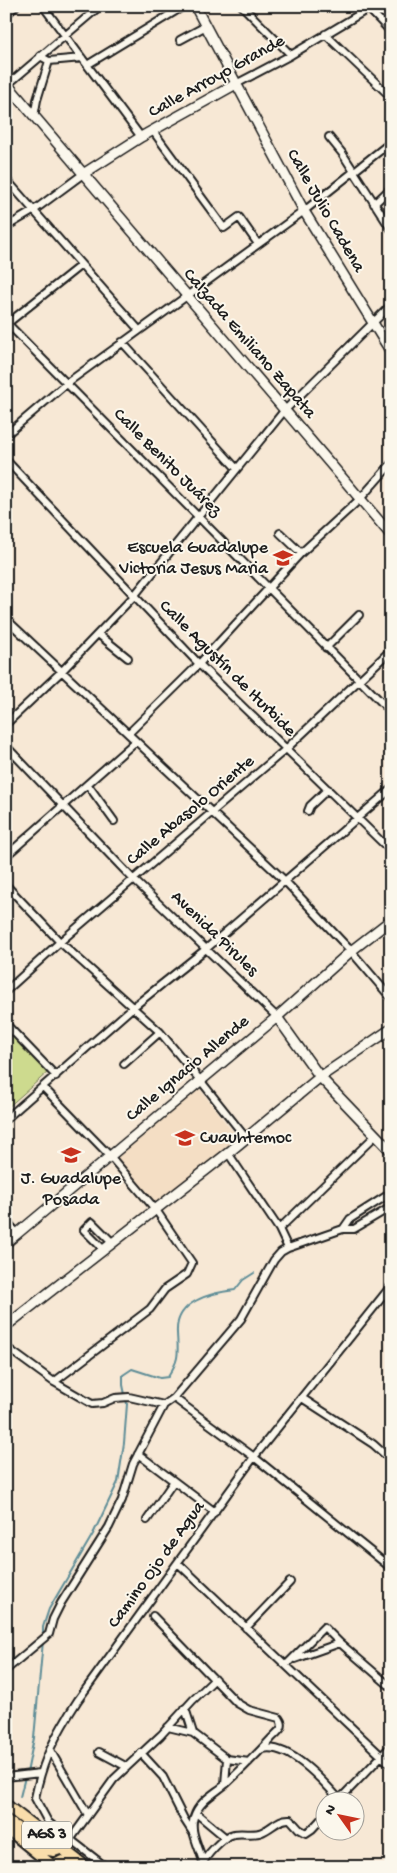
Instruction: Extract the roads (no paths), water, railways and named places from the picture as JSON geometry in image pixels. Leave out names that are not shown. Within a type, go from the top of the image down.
[{"type":"main road","name":"AGS 3","points":[[6,1805],[66,1844],[86,1867]]},
{"type":"main road","points":[[6,1820],[48,1850],[54,1851],[66,1844]]},
{"type":"main road","name":"AGS 3","points":[[6,1828],[54,1866]]},
{"type":"main road","points":[[54,1866],[62,1861],[71,1867]]},
{"type":"street","points":[[6,15],[16,6]]},
{"type":"street","points":[[44,6],[141,137]]},
{"type":"street","points":[[7,84],[100,6]]},
{"type":"street","points":[[87,65],[184,6]]},
{"type":"street","name":"Calle Julio Cadena","points":[[195,6],[304,212],[391,352]]},
{"type":"street","points":[[242,6],[291,55]]},
{"type":"street","points":[[367,8],[391,32]]},
{"type":"street","name":"Calle Arroyo Grande","points":[[83,174],[141,137],[291,55],[367,8]]},
{"type":"street","points":[[180,40],[206,26]]},
{"type":"street","points":[[325,34],[391,97]]},
{"type":"street","points":[[40,56],[49,61],[82,58]]},
{"type":"street","points":[[34,117],[37,100],[49,61]]},
{"type":"street","name":"Calzada Emiliano Zapata","points":[[7,84],[391,535]]},
{"type":"street","points":[[153,130],[224,228],[239,217],[258,244]]},
{"type":"street","points":[[329,137],[354,171],[391,229]]},
{"type":"street","points":[[6,435],[66,383],[304,212],[391,142]]},
{"type":"street","points":[[6,227],[33,211],[83,174]]},
{"type":"street","points":[[6,179],[139,330]]},
{"type":"street","points":[[374,204],[391,188]]},
{"type":"street","points":[[7,322],[81,265]]},
{"type":"street","points":[[6,724],[62,671],[134,596],[284,410],[391,305]]},
{"type":"street","name":"Calle Benito Juárez","points":[[7,322],[199,516],[358,681],[391,712]]},
{"type":"street","points":[[122,342],[237,469]]},
{"type":"street","name":"Calle Agustín de Iturbide","points":[[6,460],[199,664],[391,850]]},
{"type":"street","points":[[129,734],[199,664],[267,588],[301,553],[360,499],[391,464]]},
{"type":"street","points":[[280,533],[301,553]]},
{"type":"street","points":[[326,648],[359,615]]},
{"type":"street","points":[[6,619],[284,880],[352,951],[391,998]]},
{"type":"street","points":[[98,634],[128,658]]},
{"type":"street","name":"Calle Abasolo Oriente","points":[[6,991],[60,942],[213,814],[286,749],[391,650]]},
{"type":"street","points":[[6,856],[136,741]]},
{"type":"street","name":"Avenida Pirules","points":[[6,746],[134,879],[277,1017],[320,1077],[391,1151]]},
{"type":"street","points":[[88,785],[114,821]]},
{"type":"street","points":[[308,811],[310,806],[328,789]]},
{"type":"street","points":[[6,1119],[132,1008],[206,949],[391,789]]},
{"type":"street","points":[[6,885],[60,942],[160,1032],[246,1138]]},
{"type":"street","name":"Calle Ignacio Allende","points":[[6,1243],[391,920]]},
{"type":"street","points":[[6,1024],[56,1076]]},
{"type":"street","points":[[6,1326],[228,1153],[320,1077],[391,1029]]},
{"type":"street","points":[[124,1064],[160,1032]]},
{"type":"street","points":[[43,1087],[110,1156],[156,1210],[192,1262],[187,1274],[165,1289],[150,1309],[54,1382]]},
{"type":"street","points":[[279,1229],[376,1135]]},
{"type":"street","points":[[228,1153],[279,1229],[288,1248]]},
{"type":"street","points":[[343,1229],[350,1219],[391,1193]]},
{"type":"street","points":[[6,1670],[49,1634],[53,1618],[61,1603],[109,1526],[122,1500],[133,1464],[164,1405],[174,1398],[241,1319],[266,1278],[274,1260],[288,1248],[343,1229],[354,1229],[391,1207]]},
{"type":"street","points":[[104,1250],[84,1230],[92,1222],[113,1243]]},
{"type":"street","points":[[8,1225],[18,1234]]},
{"type":"street","name":"Camino Ojo de Agua","points":[[106,1867],[66,1844],[48,1822],[35,1798],[40,1773],[58,1732],[78,1700],[254,1457],[391,1286]]},
{"type":"street","points":[[6,1347],[54,1382],[92,1404],[104,1403],[115,1398],[129,1397],[164,1405]]},
{"type":"street","points":[[174,1398],[254,1457],[391,1568]]},
{"type":"street","points":[[302,1398],[372,1444],[391,1460]]},
{"type":"street","points":[[138,1454],[214,1512]]},
{"type":"street","points":[[147,1520],[174,1481]]},
{"type":"street","points":[[178,1563],[391,1765]]},
{"type":"street","points":[[246,1628],[290,1582]]},
{"type":"street","points":[[153,1616],[237,1703],[249,1710],[279,1718],[282,1722],[281,1728],[261,1750],[205,1800],[196,1813],[193,1823],[194,1834]]},
{"type":"street","points":[[286,1665],[294,1659],[324,1626],[340,1643],[391,1687]]},
{"type":"street","points":[[294,1659],[340,1643]]},
{"type":"street","points":[[66,1844],[114,1779],[214,1679]]},
{"type":"street","points":[[185,1708],[193,1733]]},
{"type":"street","points":[[168,1727],[193,1733],[227,1759],[248,1762]]},
{"type":"street","points":[[350,1790],[391,1746]]},
{"type":"street","points":[[261,1750],[276,1748],[301,1762],[314,1772],[331,1790]]},
{"type":"street","points":[[50,1750],[88,1815]]},
{"type":"street","points":[[100,1752],[127,1766]]},
{"type":"street","points":[[141,1753],[163,1777],[201,1849],[202,1864]]},
{"type":"street","points":[[225,1784],[227,1759]]},
{"type":"street","points":[[6,1777],[40,1773]]},
{"type":"street","points":[[196,1813],[226,1838]]},
{"type":"street","points":[[202,1864],[210,1852],[233,1834],[257,1834],[268,1830],[284,1818],[290,1818],[306,1833],[314,1827]]},
{"type":"waterway","points":[[43,1637],[43,1627],[49,1609],[93,1534],[118,1482],[127,1404],[123,1375],[132,1369],[160,1378],[168,1377],[175,1365],[177,1356],[178,1322],[182,1313],[188,1306],[205,1296],[235,1290],[243,1280],[254,1273]]},
{"type":"waterway","points":[[27,1773],[34,1738],[43,1641]]},
{"type":"waterway","points":[[20,1797],[25,1777]]},
{"type":"place","name":"Escuela Guadalupe Victoria Jesus Maria","points":[[283,558]]},
{"type":"place","name":"Cuauhtemoc","points":[[185,1138]]},
{"type":"place","name":"J. Guadalupe Posada","points":[[71,1155]]}]
